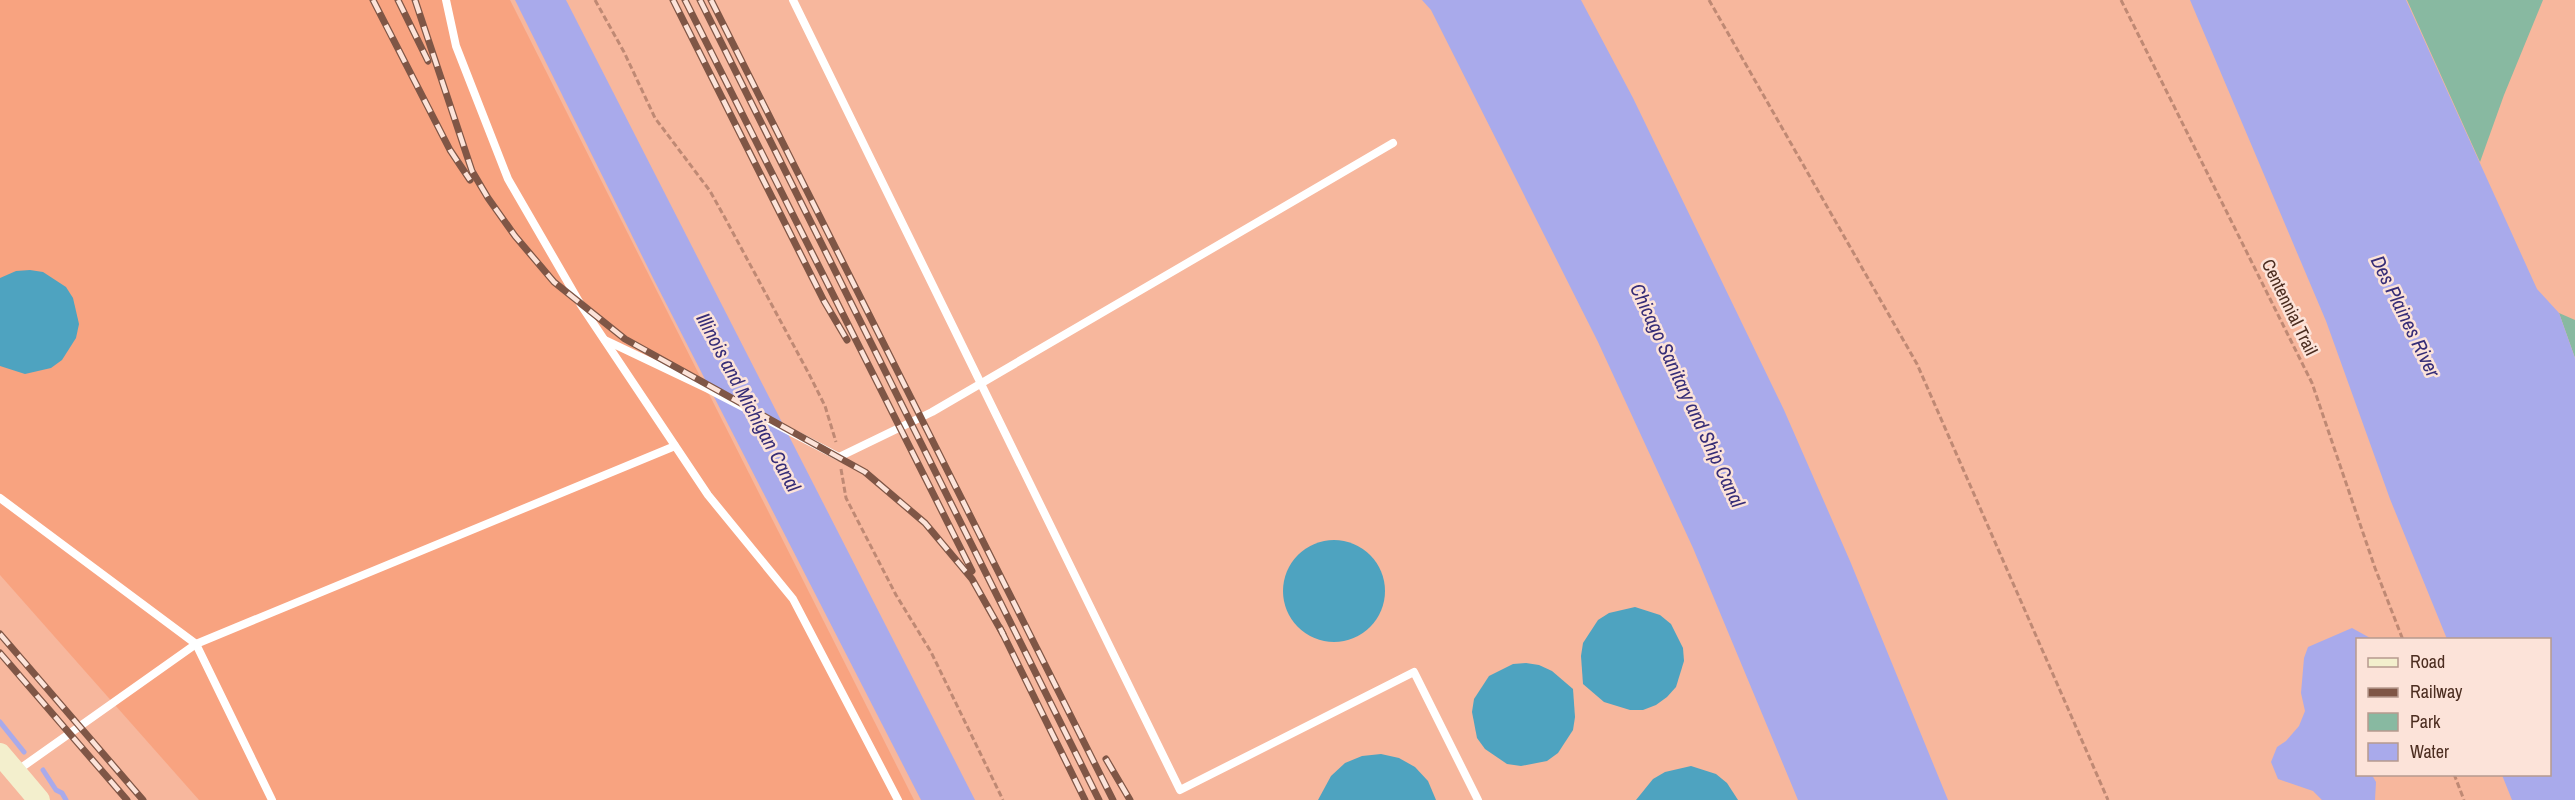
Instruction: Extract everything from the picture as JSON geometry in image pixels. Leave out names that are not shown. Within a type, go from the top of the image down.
[{"type":"main road","points":[[0,754],[39,800]]},
{"type":"lane","points":[[446,0],[456,46],[508,179],[604,340],[708,495],[793,599],[898,800]]},
{"type":"lane","points":[[793,0],[1180,790],[1414,672],[1478,800]]},
{"type":"lane","points":[[604,340],[708,389],[839,457],[932,412],[1393,144]]},
{"type":"lane","points":[[15,772],[196,644],[675,446]]},
{"type":"lane","points":[[0,498],[196,644],[272,800]]},
{"type":"path","points":[[595,0],[624,52],[656,118],[710,191],[825,405],[839,457],[846,498],[896,595],[931,652],[1003,800]]},
{"type":"path","points":[[1709,0],[1917,364],[2108,800]]},
{"type":"path","name":"Centennial Trail","points":[[2121,0],[2312,383],[2375,568],[2403,638]]},
{"type":"path","points":[[2455,776],[2464,800]]},
{"type":"shaded area","points":[[0,0],[510,0],[914,800],[199,800],[0,575]]},
{"type":"green space","points":[[2407,0],[2543,0],[2504,95],[2480,162]]},
{"type":"green space","points":[[2559,313],[2575,320],[2575,358]]},
{"type":"water","name":"Illinois and Michigan Canal","points":[[515,0],[566,0],[975,800],[921,800],[654,280]]},
{"type":"water","name":"Chicago Sanitary and Ship Canal","points":[[1422,0],[1581,0],[1633,98],[1784,410],[1850,561],[1948,800],[1798,800],[1693,548],[1598,342],[1431,10]]},
{"type":"water","name":"Des Plaines River","points":[[2190,0],[2406,0],[2537,289],[2559,313],[2575,358],[2575,800],[2512,800],[2502,776],[2551,776],[2551,638],[2447,638],[2390,499],[2326,321]]},
{"type":"water","points":[[2352,628],[2370,638],[2356,638],[2356,776],[2373,776],[2376,782],[2375,800],[2322,800],[2313,791],[2278,779],[2271,762],[2277,747],[2286,741],[2299,726],[2305,711],[2301,693],[2304,658],[2308,647]]},
{"type":"building","points":[[16,271],[43,272],[66,287],[73,298],[79,324],[76,338],[62,360],[51,368],[25,374],[0,366],[0,278]]},
{"type":"building","points":[[1334,540],[1354,543],[1363,548],[1377,562],[1382,571],[1385,591],[1382,611],[1377,620],[1363,634],[1354,639],[1334,642],[1314,639],[1305,634],[1291,620],[1286,611],[1283,591],[1286,571],[1291,562],[1305,548],[1314,543]]},
{"type":"building","points":[[1635,607],[1660,615],[1671,624],[1683,648],[1684,661],[1676,687],[1656,705],[1643,710],[1630,710],[1604,702],[1583,684],[1581,656],[1583,643],[1598,620],[1609,613]]},
{"type":"building","points":[[1513,664],[1539,665],[1552,671],[1573,689],[1575,717],[1573,730],[1558,753],[1547,761],[1521,766],[1507,764],[1485,749],[1477,738],[1472,712],[1474,699],[1489,676]]},
{"type":"building","points":[[1381,754],[1399,758],[1415,767],[1428,781],[1436,800],[1318,800],[1331,776],[1345,763],[1362,756]]},
{"type":"building","points":[[1691,766],[1716,774],[1727,783],[1738,800],[1636,800],[1653,779],[1665,772]]},
{"type":"waterway","points":[[0,722],[24,752]]},
{"type":"waterway","points":[[43,770],[56,790],[62,793],[66,800]]},
{"type":"railway","points":[[373,0],[450,150],[470,180]]},
{"type":"railway","points":[[398,0],[428,61]]},
{"type":"railway","points":[[415,0],[472,171],[515,236],[554,282],[625,339],[865,472],[925,523],[972,579],[1003,634]]},
{"type":"railway","points":[[673,0],[824,301],[847,340]]},
{"type":"railway","points":[[685,0],[972,571]]},
{"type":"railway","points":[[700,0],[1099,800]]},
{"type":"railway","points":[[711,0],[1113,800]]},
{"type":"railway","points":[[1000,628],[1085,800]]},
{"type":"railway","points":[[0,634],[143,800]]},
{"type":"railway","points":[[0,653],[127,800]]},
{"type":"railway","points":[[1106,759],[1130,800]]}]
